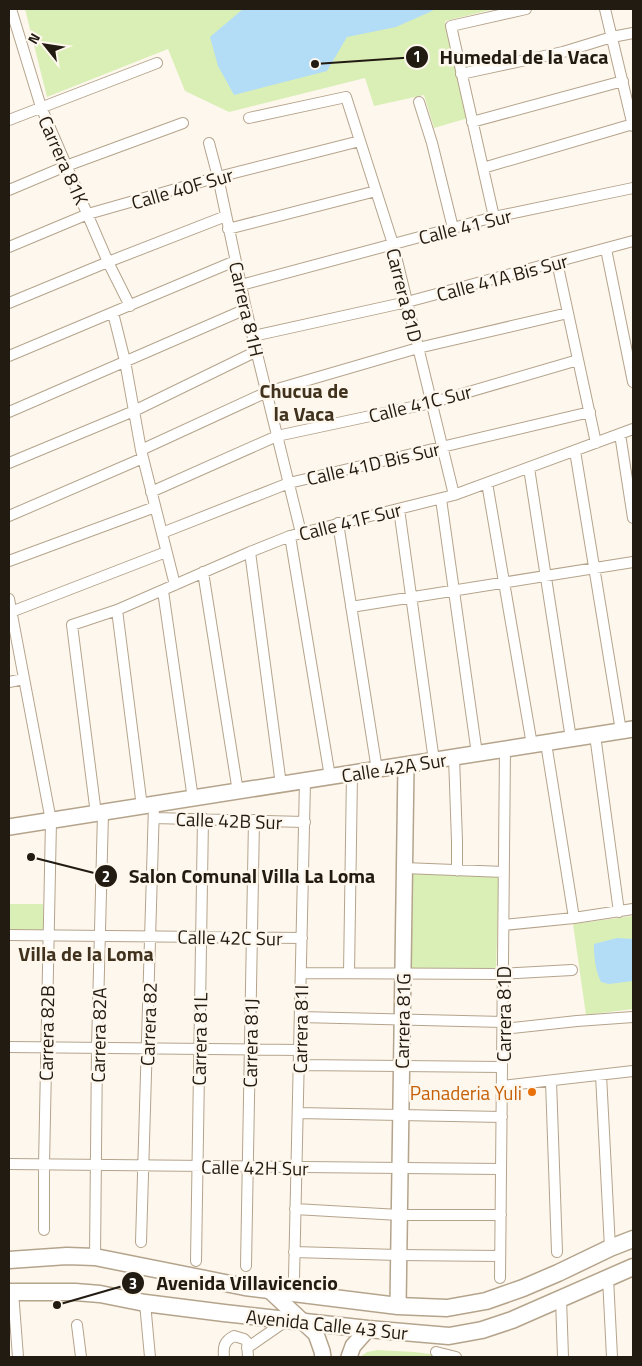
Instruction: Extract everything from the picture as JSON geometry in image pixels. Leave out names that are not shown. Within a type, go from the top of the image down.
[{"type":"main road","name":"Avenida Calle 43 Sur","points":[[9,1260],[68,1256],[95,1257],[268,1290],[398,1306],[447,1308],[486,1301],[558,1273],[633,1239]]},
{"type":"main road","name":"Avenida Calle 43 Sur","points":[[10,1291],[100,1294],[145,1303],[441,1336],[482,1330],[512,1320],[633,1267]]},
{"type":"main road","points":[[325,1324],[314,1320],[311,1315],[312,1309],[314,1305],[337,1298]]},
{"type":"street","name":"Carrera 81K","points":[[11,9],[41,108],[108,262],[130,306]]},
{"type":"street","points":[[494,218],[451,26],[526,9]]},
{"type":"street","points":[[483,168],[633,125],[630,92],[623,81],[605,9]]},
{"type":"street","points":[[461,74],[563,52],[633,33]]},
{"type":"street","points":[[9,120],[157,63]]},
{"type":"street","points":[[472,122],[623,81]]},
{"type":"street","name":"Carrera 81D","points":[[249,118],[346,97],[393,244],[454,496]]},
{"type":"street","points":[[419,102],[432,143],[453,228]]},
{"type":"street","points":[[9,190],[66,166],[183,123]]},
{"type":"street","name":"Calle 40F Sur","points":[[9,247],[88,214],[360,141]]},
{"type":"street","name":"Carrera 81H","points":[[209,143],[246,309],[301,533]]},
{"type":"street","name":"Calle 41 Sur","points":[[241,285],[453,228],[633,188]]},
{"type":"street","points":[[228,229],[376,191]]},
{"type":"street","points":[[9,303],[226,216]]},
{"type":"street","name":"Calle 41A Bis Sur","points":[[253,336],[407,302],[633,241]]},
{"type":"street","points":[[606,249],[633,382]]},
{"type":"street","points":[[9,356],[236,261]]},
{"type":"street","points":[[557,262],[596,443]]},
{"type":"street","points":[[9,412],[246,309]]},
{"type":"street","points":[[113,313],[125,361],[142,454],[175,586]]},
{"type":"street","points":[[9,516],[142,454],[267,392],[418,348],[568,313]]},
{"type":"street","points":[[9,463],[134,412],[257,351]]},
{"type":"street","name":"Calle 41C Sur","points":[[152,492],[277,436],[431,403],[578,360]]},
{"type":"street","name":"Calle 41D Bis Sur","points":[[162,533],[289,483],[590,412]]},
{"type":"street","name":"Calle 41F Sur","points":[[72,625],[117,610],[290,536],[454,496],[633,429]]},
{"type":"street","points":[[620,434],[633,518]]},
{"type":"street","points":[[575,451],[594,568],[627,730]]},
{"type":"street","points":[[529,468],[571,739]]},
{"type":"street","points":[[487,483],[504,582],[574,918]]},
{"type":"street","points":[[441,499],[477,754]]},
{"type":"street","points":[[9,561],[155,507]]},
{"type":"street","points":[[399,509],[434,761]]},
{"type":"street","points":[[338,523],[377,770]]},
{"type":"street","points":[[290,536],[330,777]]},
{"type":"street","points":[[11,612],[166,552]]},
{"type":"street","points":[[250,552],[281,785]]},
{"type":"street","points":[[351,607],[633,562]]},
{"type":"street","points":[[203,572],[238,792]]},
{"type":"street","points":[[163,590],[193,799]]},
{"type":"street","name":"Carrera 82B","points":[[9,599],[51,821],[44,1230]]},
{"type":"street","name":"Carrera 82","points":[[117,610],[150,810],[150,936],[141,1242]]},
{"type":"street","name":"Carrera 82A","points":[[72,625],[100,813],[95,1257]]},
{"type":"street","points":[[9,682],[24,679]]},
{"type":"street","name":"Calle 42A Sur","points":[[150,810],[193,799],[627,730]]},
{"type":"street","points":[[596,735],[619,912]]},
{"type":"street","name":"Carrera 81D","points":[[500,1278],[505,749]]},
{"type":"street","points":[[454,757],[458,841],[457,871]]},
{"type":"street","name":"Carrera 81G","points":[[398,1306],[406,765]]},
{"type":"street","points":[[349,973],[352,774]]},
{"type":"street","name":"Carrera 81I","points":[[294,1278],[305,781]]},
{"type":"street","name":"Calle 42B Sur","points":[[9,827],[100,813],[150,810],[203,818],[305,822]]},
{"type":"street","name":"Carrera 81L","points":[[196,1260],[203,818]]},
{"type":"street","name":"Carrera 81J","points":[[246,1266],[254,820]]},
{"type":"street","points":[[404,868],[504,872]]},
{"type":"street","points":[[504,925],[574,918],[633,909]]},
{"type":"street","name":"Calle 42C Sur","points":[[9,935],[302,938]]},
{"type":"street","points":[[301,972],[503,974],[572,970]]},
{"type":"street","points":[[300,1017],[402,1020],[502,1026],[633,1017]]},
{"type":"street","points":[[9,1047],[299,1050]]},
{"type":"street","points":[[299,1064],[502,1067]]},
{"type":"street","points":[[502,1086],[633,1072]]},
{"type":"street","points":[[601,1075],[610,1248]]},
{"type":"street","points":[[551,1080],[557,1252]]},
{"type":"street","points":[[298,1113],[502,1116]]},
{"type":"street","name":"Calle 42H Sur","points":[[9,1164],[501,1169]]},
{"type":"street","points":[[295,1209],[399,1215],[501,1215]]},
{"type":"street","points":[[294,1252],[500,1256]]},
{"type":"street","points":[[608,1278],[612,1357]]},
{"type":"street","points":[[268,1290],[316,1334],[323,1357]]},
{"type":"street","points":[[10,1291],[18,1357]]},
{"type":"street","points":[[561,1298],[563,1357]]},
{"type":"street","points":[[145,1303],[150,1357]]},
{"type":"street","points":[[248,1353],[286,1320]]},
{"type":"street","points":[[77,1325],[81,1357]]},
{"type":"street","points":[[349,1357],[353,1346],[368,1329]]},
{"type":"street","points":[[224,1357],[226,1340],[234,1336],[247,1342],[248,1353]]},
{"type":"street","points":[[436,1352],[456,1357]]},
{"type":"green space","points":[[25,9],[495,9],[445,21],[468,118],[434,128],[424,95],[374,106],[365,78],[229,112],[185,91],[168,49],[47,97]]},
{"type":"green space","points":[[413,873],[499,875],[496,970],[410,968]]},
{"type":"green space","points":[[9,904],[43,904],[43,930],[9,930]]},
{"type":"green space","points":[[633,916],[633,1009],[586,1015],[573,924]]},
{"type":"green space","points":[[377,1350],[453,1357],[360,1357],[367,1352]]},
{"type":"water","points":[[243,9],[435,9],[396,27],[347,37],[327,71],[234,95],[218,66],[210,37]]},
{"type":"water","points":[[617,938],[633,939],[633,981],[609,984],[601,982],[595,963],[594,944]]},
{"type":"place","name":"Humedal de la Vaca","points":[[315,64]]},
{"type":"place","name":"Salon Comunal Villa La Loma","points":[[31,857]]},
{"type":"place","name":"Panaderia Yuli","points":[[532,1092]]},
{"type":"place","name":"Avenida Villavicencio","points":[[57,1305]]},
{"type":"district","name":"Chucua de la Vaca","points":[[304,402]]},
{"type":"district","name":"Villa de la Loma","points":[[86,953]]}]
